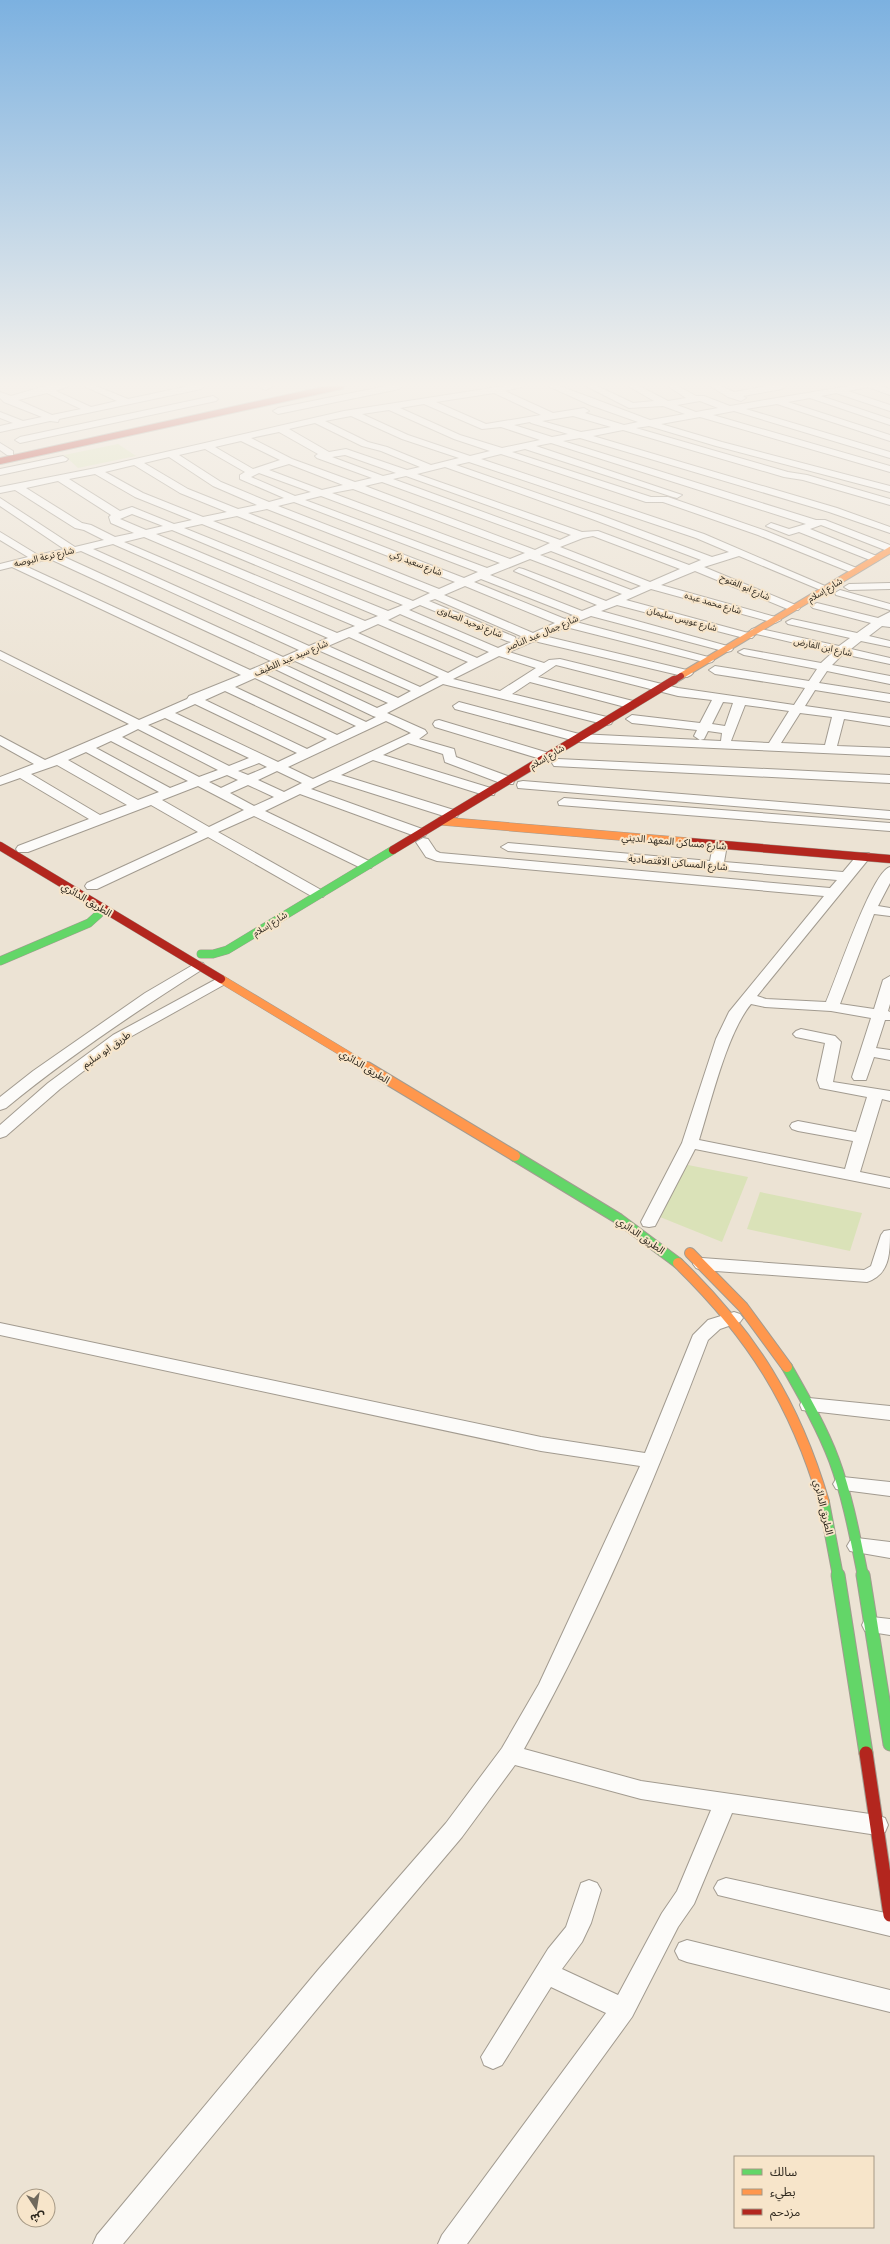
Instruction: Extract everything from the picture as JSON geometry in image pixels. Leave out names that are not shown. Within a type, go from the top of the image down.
[{"type":"main road","name":"شارع إسلام","points":[[710,668],[727,649],[890,549]]},
{"type":"main road","name":"شارع إسلام","points":[[741,654],[890,561]]},
{"type":"main road","name":"شارع إسلام","points":[[516,785],[610,726],[633,705],[663,694],[687,673],[726,663]]},
{"type":"main road","points":[[678,692],[690,684]]},
{"type":"main road","points":[[629,721],[645,711]]},
{"type":"main road","name":"شارع إسلام","points":[[601,738],[610,726]]},
{"type":"main road","name":"شارع إسلام","points":[[553,762],[579,746]]},
{"type":"main road","name":"شارع إسلام","points":[[231,958],[455,818],[489,792],[535,778]]},
{"type":"main road","name":"شارع إسلام","points":[[455,818],[472,816]]},
{"type":"main road","name":"شارع مساكن المعهد الديني","points":[[441,820],[455,818],[536,830],[890,858]]},
{"type":"main road","name":"شارع إسلام","points":[[198,957],[219,953],[233,947],[366,865],[421,838],[441,820]]},
{"type":"main road","points":[[0,836],[42,860]]},
{"type":"main road","name":"الطريق الدائري","points":[[0,846],[125,922],[198,957],[214,962]]},
{"type":"main road","points":[[66,886],[84,883],[83,897]]},
{"type":"main road","name":"الطريق الدائري","points":[[84,883],[105,894]]},
{"type":"main road","points":[[0,961],[93,920],[99,914],[101,907]]},
{"type":"main road","points":[[57,937],[66,936],[100,924],[125,922]]},
{"type":"main road","points":[[233,947],[242,951]]},
{"type":"main road","name":"الطريق الدائري","points":[[198,957],[222,980],[619,1219],[672,1257],[700,1282],[726,1310],[770,1370],[805,1442],[820,1482],[837,1572],[890,1915]]},
{"type":"main road","points":[[299,1026],[311,1023]]},
{"type":"main road","points":[[324,1042],[324,1038],[332,1035]]},
{"type":"main road","points":[[685,1249],[716,1276],[735,1296],[775,1347],[809,1405],[843,1484],[862,1571],[881,1626],[890,1744]]},
{"type":"main road","points":[[700,1282],[711,1282],[716,1276]]},
{"type":"main road","points":[[726,1310],[719,1298],[725,1294],[735,1296]]},
{"type":"main road","points":[[837,1572],[862,1571]]},
{"type":"street","points":[[23,491],[79,526],[87,527],[114,541],[338,638]]},
{"type":"street","points":[[80,491],[117,514]]},
{"type":"street","name":"شارع توحيد الصاوى","points":[[131,491],[138,495],[520,643]]},
{"type":"street","points":[[185,491],[438,594],[534,636],[687,673]]},
{"type":"street","name":"شارع سعيد زكي","points":[[233,491],[465,582],[559,625]]},
{"type":"street","points":[[274,491],[586,614],[727,649]]},
{"type":"street","name":"شارع عويس سليمان","points":[[319,491],[514,567],[611,603],[644,609],[752,634]]},
{"type":"street","name":"شارع ترعة البوصه","points":[[0,567],[329,491]]},
{"type":"street","points":[[364,491],[532,554],[630,595],[654,603]]},
{"type":"street","points":[[412,491],[558,544],[664,580]]},
{"type":"street","points":[[453,491],[581,535]]},
{"type":"street","points":[[521,491],[596,517],[710,560]]},
{"type":"street","points":[[568,491],[640,515],[739,552],[827,589]]},
{"type":"street","points":[[621,491],[650,500],[664,499],[762,533],[855,571]]},
{"type":"street","points":[[661,491],[788,532],[814,523],[824,522],[890,549]]},
{"type":"street","points":[[712,491],[814,523]]},
{"type":"street","points":[[768,491],[833,510],[890,530]]},
{"type":"street","points":[[853,491],[890,502]]},
{"type":"street","points":[[0,501],[78,549],[313,648],[420,691]]},
{"type":"street","points":[[856,502],[890,512]]},
{"type":"street","points":[[366,626],[115,521],[114,516],[132,510],[384,618],[477,662]]},
{"type":"street","points":[[800,529],[875,559]]},
{"type":"street","name":"شارع ابو الفتوح","points":[[581,535],[594,533],[693,568],[794,608]]},
{"type":"street","points":[[0,535],[36,558]]},
{"type":"street","name":"شارع سيد عبد اللطيف","points":[[0,781],[58,760],[165,713],[193,699],[350,633],[484,573],[514,567],[532,554],[581,535]]},
{"type":"street","name":"شارع محمد عبده","points":[[558,544],[651,586],[775,620]]},
{"type":"street","name":"شارع جمال عبد الناصر","points":[[220,793],[367,727],[398,702],[498,652],[710,560],[716,561],[739,552]]},
{"type":"street","points":[[51,555],[420,732],[419,735],[410,740],[211,832],[84,883]]},
{"type":"street","points":[[13,564],[367,727]]},
{"type":"street","points":[[844,590],[890,586]]},
{"type":"street","points":[[454,587],[559,625],[710,668],[890,698]]},
{"type":"street","points":[[844,590],[868,601],[890,607]]},
{"type":"street","points":[[644,609],[674,592]]},
{"type":"street","points":[[675,617],[703,600]]},
{"type":"street","points":[[868,601],[890,601]]},
{"type":"street","points":[[401,610],[498,652],[545,667]]},
{"type":"street","points":[[811,610],[885,624]]},
{"type":"street","points":[[773,746],[824,667],[840,651],[858,637],[885,624],[890,615]]},
{"type":"street","points":[[792,622],[890,644]]},
{"type":"street","points":[[350,633],[459,685],[610,726]]},
{"type":"street","name":"شارع ابن الفارض","points":[[752,634],[770,635],[890,661]]},
{"type":"street","points":[[0,654],[229,770],[286,797]]},
{"type":"street","points":[[741,654],[824,667],[890,680]]},
{"type":"street","points":[[294,656],[398,702]]},
{"type":"street","points":[[459,685],[510,656]]},
{"type":"street","points":[[501,696],[553,662],[560,662],[663,694],[678,692],[890,722]]},
{"type":"street","points":[[528,678],[633,705]]},
{"type":"street","points":[[224,686],[338,740]]},
{"type":"street","points":[[696,743],[719,698]]},
{"type":"street","points":[[193,699],[308,754]]},
{"type":"street","points":[[724,744],[740,701]]},
{"type":"street","points":[[459,706],[579,746],[601,738],[890,752]]},
{"type":"street","points":[[165,713],[314,784]]},
{"type":"street","points":[[830,749],[839,715]]},
{"type":"street","points":[[629,721],[728,730]]},
{"type":"street","points":[[439,724],[553,762],[890,779]]},
{"type":"street","points":[[111,736],[255,811],[366,865]]},
{"type":"street","points":[[0,740],[44,765]]},
{"type":"street","points":[[410,740],[450,752],[449,759],[516,785],[890,815]]},
{"type":"street","points":[[86,747],[170,793]]},
{"type":"street","points":[[373,756],[489,792]]},
{"type":"street","points":[[23,849],[260,758]]},
{"type":"street","points":[[58,760],[138,805]]},
{"type":"street","points":[[22,774],[100,820]]},
{"type":"street","points":[[330,776],[455,818]]},
{"type":"street","points":[[301,790],[421,838],[431,854],[437,857],[835,893]]},
{"type":"street","points":[[152,800],[211,832],[318,894]]},
{"type":"street","points":[[564,802],[890,827]]},
{"type":"street","points":[[531,849],[536,830]]},
{"type":"street","points":[[567,869],[582,833]]},
{"type":"street","points":[[620,857],[625,837]]},
{"type":"street","points":[[668,861],[671,841]]},
{"type":"street","points":[[716,866],[720,845]]},
{"type":"street","name":"شارع المساكن الاقتصادية","points":[[508,847],[848,877]]},
{"type":"street","points":[[762,870],[764,848]]},
{"type":"street","points":[[808,873],[810,852]]},
{"type":"street","points":[[649,1222],[690,1143],[730,1024],[748,998],[864,856]]},
{"type":"street","points":[[645,876],[649,860]]},
{"type":"street","points":[[687,880],[691,863]]},
{"type":"street","points":[[735,884],[737,868]]},
{"type":"street","points":[[831,1007],[842,983],[869,909],[890,870]]},
{"type":"street","points":[[783,889],[785,871]]},
{"type":"street","points":[[869,909],[890,912]]},
{"type":"street","name":"طريق ابو سليم","points":[[0,1105],[42,1070],[150,996],[198,957]]},
{"type":"street","name":"طريق ابو سليم","points":[[0,1133],[54,1086],[118,1038],[222,980]]},
{"type":"street","points":[[860,1077],[885,1015],[890,984]]},
{"type":"street","points":[[748,998],[765,1003],[831,1007],[885,1015]]},
{"type":"street","points":[[801,1034],[830,1039],[833,1042],[825,1080],[826,1084],[883,1095],[862,1138],[851,1175]]},
{"type":"street","points":[[869,1052],[890,1056]]},
{"type":"street","points":[[798,1126],[862,1138]]},
{"type":"street","points":[[690,1143],[890,1183]]},
{"type":"street","points":[[702,1264],[867,1276],[879,1269],[890,1235]]},
{"type":"street","points":[[106,2244],[327,1978],[454,1830],[510,1754],[548,1687],[652,1462],[698,1339],[706,1329],[718,1321],[726,1310]]},
{"type":"street","points":[[0,1329],[541,1444],[652,1462]]},
{"type":"street","points":[[809,1405],[890,1413]]},
{"type":"street","points":[[843,1484],[890,1489]]},
{"type":"street","points":[[857,1546],[890,1550]]},
{"type":"street","points":[[510,1754],[607,1782],[675,1796],[877,1825]]},
{"type":"street","points":[[451,2244],[623,2009],[670,1920],[686,1897],[725,1804]]},
{"type":"street","points":[[726,1888],[890,1925]]},
{"type":"street","points":[[493,2057],[579,1924],[589,1890]]},
{"type":"street","points":[[687,1951],[890,2001]]},
{"type":"street","points":[[546,1973],[623,2009]]},
{"type":"green space","points":[[683,1164],[748,1177],[722,1242],[660,1217]]},
{"type":"green space","points":[[760,1192],[862,1213],[850,1251],[747,1229]]},
{"type":"traffic: fast","points":[[201,954],[213,954],[227,950],[393,850]]},
{"type":"traffic: fast","points":[[0,961],[89,923],[99,914],[101,907]]},
{"type":"traffic: fast","points":[[515,1156],[619,1219],[678,1263]]},
{"type":"traffic: fast","points":[[787,1367],[815,1418],[834,1459],[846,1496],[866,1592],[890,1744]]},
{"type":"traffic: fast","points":[[824,1502],[834,1548],[866,1753]]},
{"type":"traffic: slow","points":[[681,676],[890,550]]},
{"type":"traffic: slow","points":[[441,821],[689,842]]},
{"type":"traffic: slow","points":[[221,979],[515,1156]]},
{"type":"traffic: slow","points":[[690,1253],[743,1307],[766,1336],[787,1367]]},
{"type":"traffic: slow","points":[[678,1263],[728,1314],[769,1371],[801,1434],[814,1467],[824,1502]]},
{"type":"traffic: jam","points":[[393,850],[681,676]]},
{"type":"traffic: jam","points":[[689,842],[890,859]]},
{"type":"traffic: jam","points":[[0,846],[221,979]]},
{"type":"traffic: jam","points":[[866,1753],[890,1915]]}]
